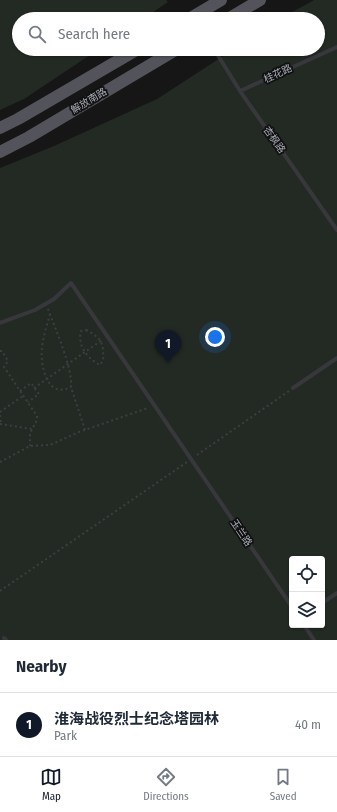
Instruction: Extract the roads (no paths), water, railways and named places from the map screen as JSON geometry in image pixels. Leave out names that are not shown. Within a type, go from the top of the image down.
[{"type":"main road","points":[[202,12],[221,0]]},
{"type":"main road","points":[[240,12],[260,0]]},
{"type":"main road","name":"解放南路","points":[[0,128],[126,56]]},
{"type":"main road","name":"解放南路","points":[[0,152],[29,137],[165,56]]},
{"type":"lane","name":"桂花路","points":[[325,52],[337,47]]},
{"type":"lane","name":"杏枫路","points":[[218,56],[240,91],[337,230]]},
{"type":"lane","name":"桂花路","points":[[240,91],[317,56]]},
{"type":"lane","name":"玉兰路","points":[[0,323],[46,304],[54,299],[71,283],[289,603]]},
{"type":"lane","points":[[293,388],[337,358]]},
{"type":"lane","points":[[325,601],[337,593]]},
{"type":"lane","points":[[306,628],[314,640]]},
{"type":"place","name":"淮海战役烈士纪念塔园林","points":[[168,363]]}]
